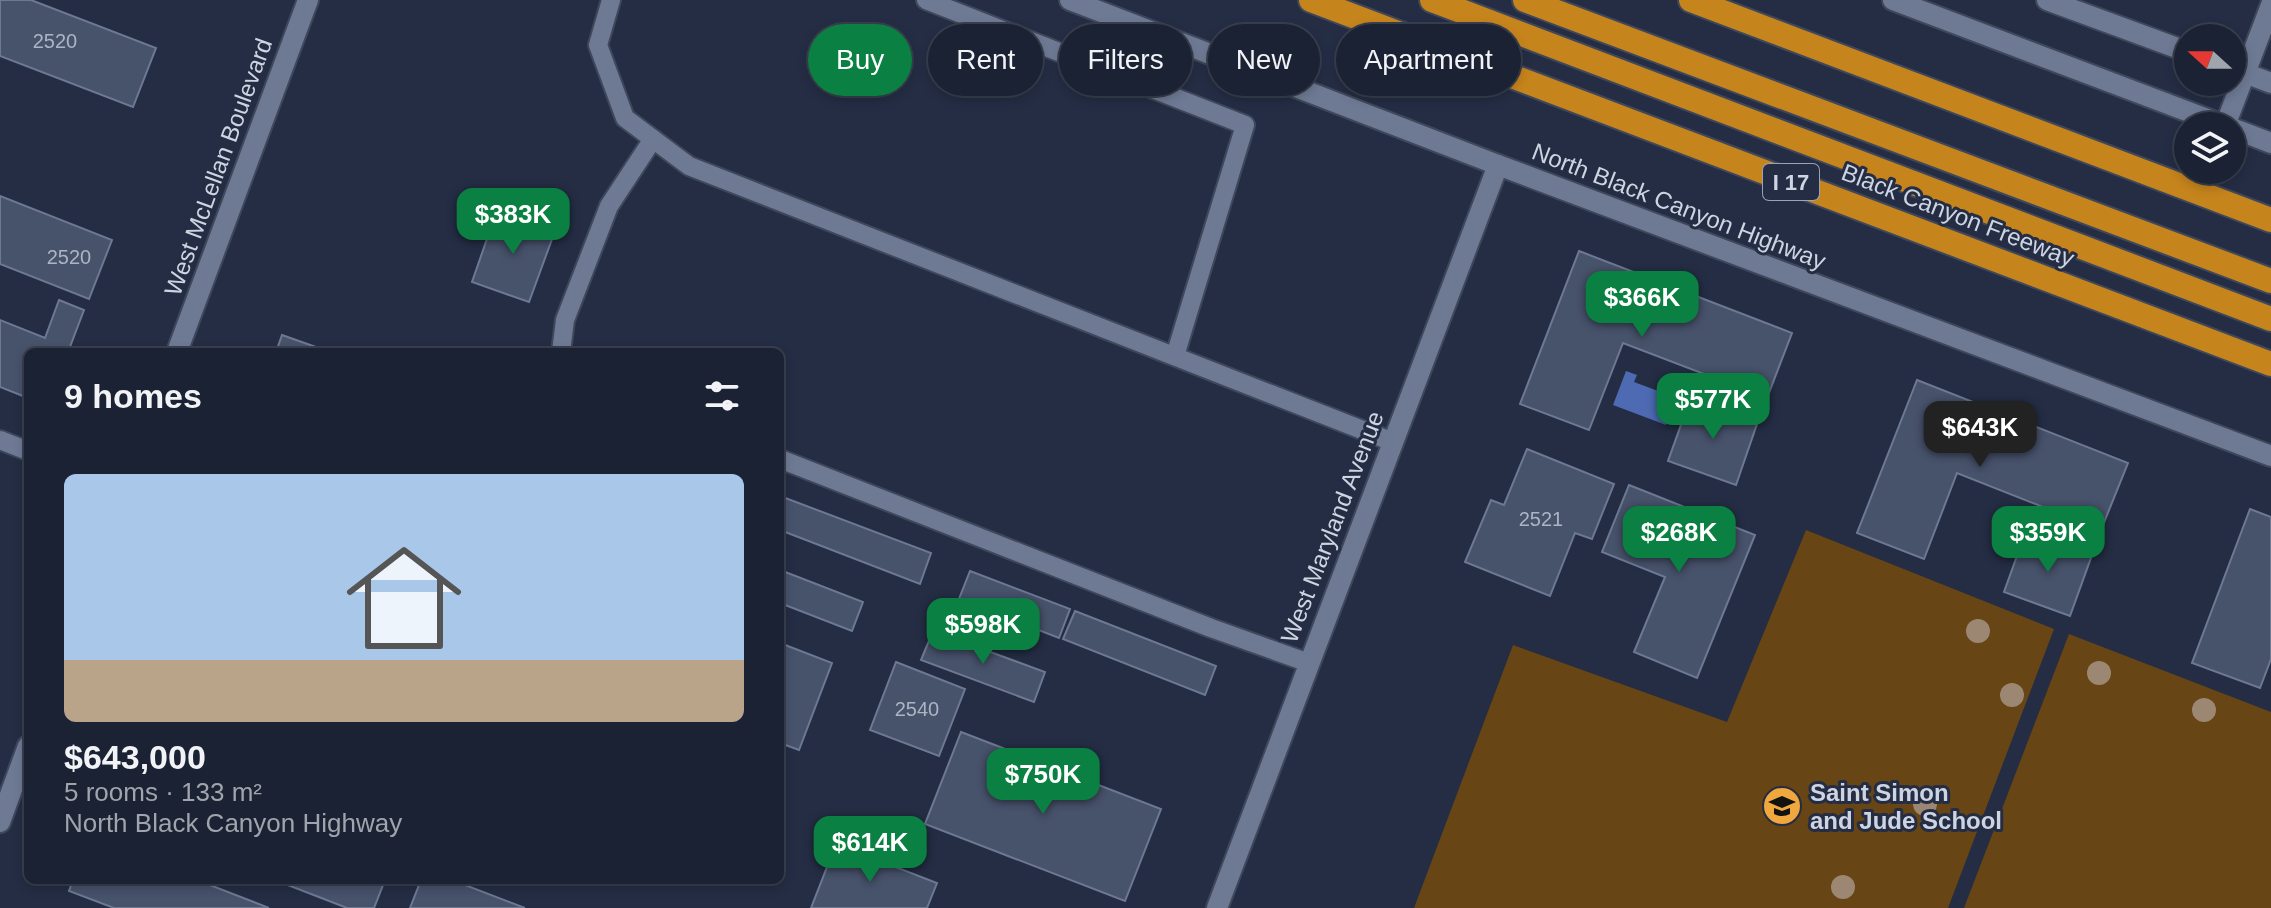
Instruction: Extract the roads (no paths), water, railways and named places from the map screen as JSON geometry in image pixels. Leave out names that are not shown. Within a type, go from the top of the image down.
[{"type":"highway","name":"Black Canyon Freeway","points":[[1311,0],[2271,364]]},
{"type":"highway","points":[[1432,0],[2271,319]]},
{"type":"highway","points":[[1525,0],[2271,281]]},
{"type":"highway","points":[[1691,0],[2271,220]]},
{"type":"main road","name":"West McLellan Boulevard","points":[[178,348],[308,0]]},
{"type":"main road","name":"North Black Canyon Highway","points":[[1070,0],[2271,456]]},
{"type":"main road","points":[[1893,0],[2188,112]]},
{"type":"main road","points":[[2047,0],[2174,47]]},
{"type":"main road","points":[[2246,55],[2271,5]]},
{"type":"main road","points":[[2246,74],[2271,83]]},
{"type":"main road","points":[[2246,133],[2271,143]]},
{"type":"main road","name":"West Maryland Avenue","points":[[1217,908],[1498,165]]},
{"type":"main road","points":[[0,822],[24,757]]},
{"type":"lane","points":[[611,0],[598,45],[625,118],[689,166],[1393,442]]},
{"type":"lane","points":[[926,0],[1245,125],[1175,356]]},
{"type":"lane","points":[[562,348],[565,320],[609,206],[653,139]]},
{"type":"lane","points":[[0,440],[24,449]]},
{"type":"lane","points":[[784,461],[1211,628],[1309,663]]},
{"type":"water","points":[[1626,371],[1637,375],[1634,382],[1677,398],[1666,425],[1613,405]]},
{"type":"place","name":"Saint Simon and Jude School","points":[[1782,806]]}]
